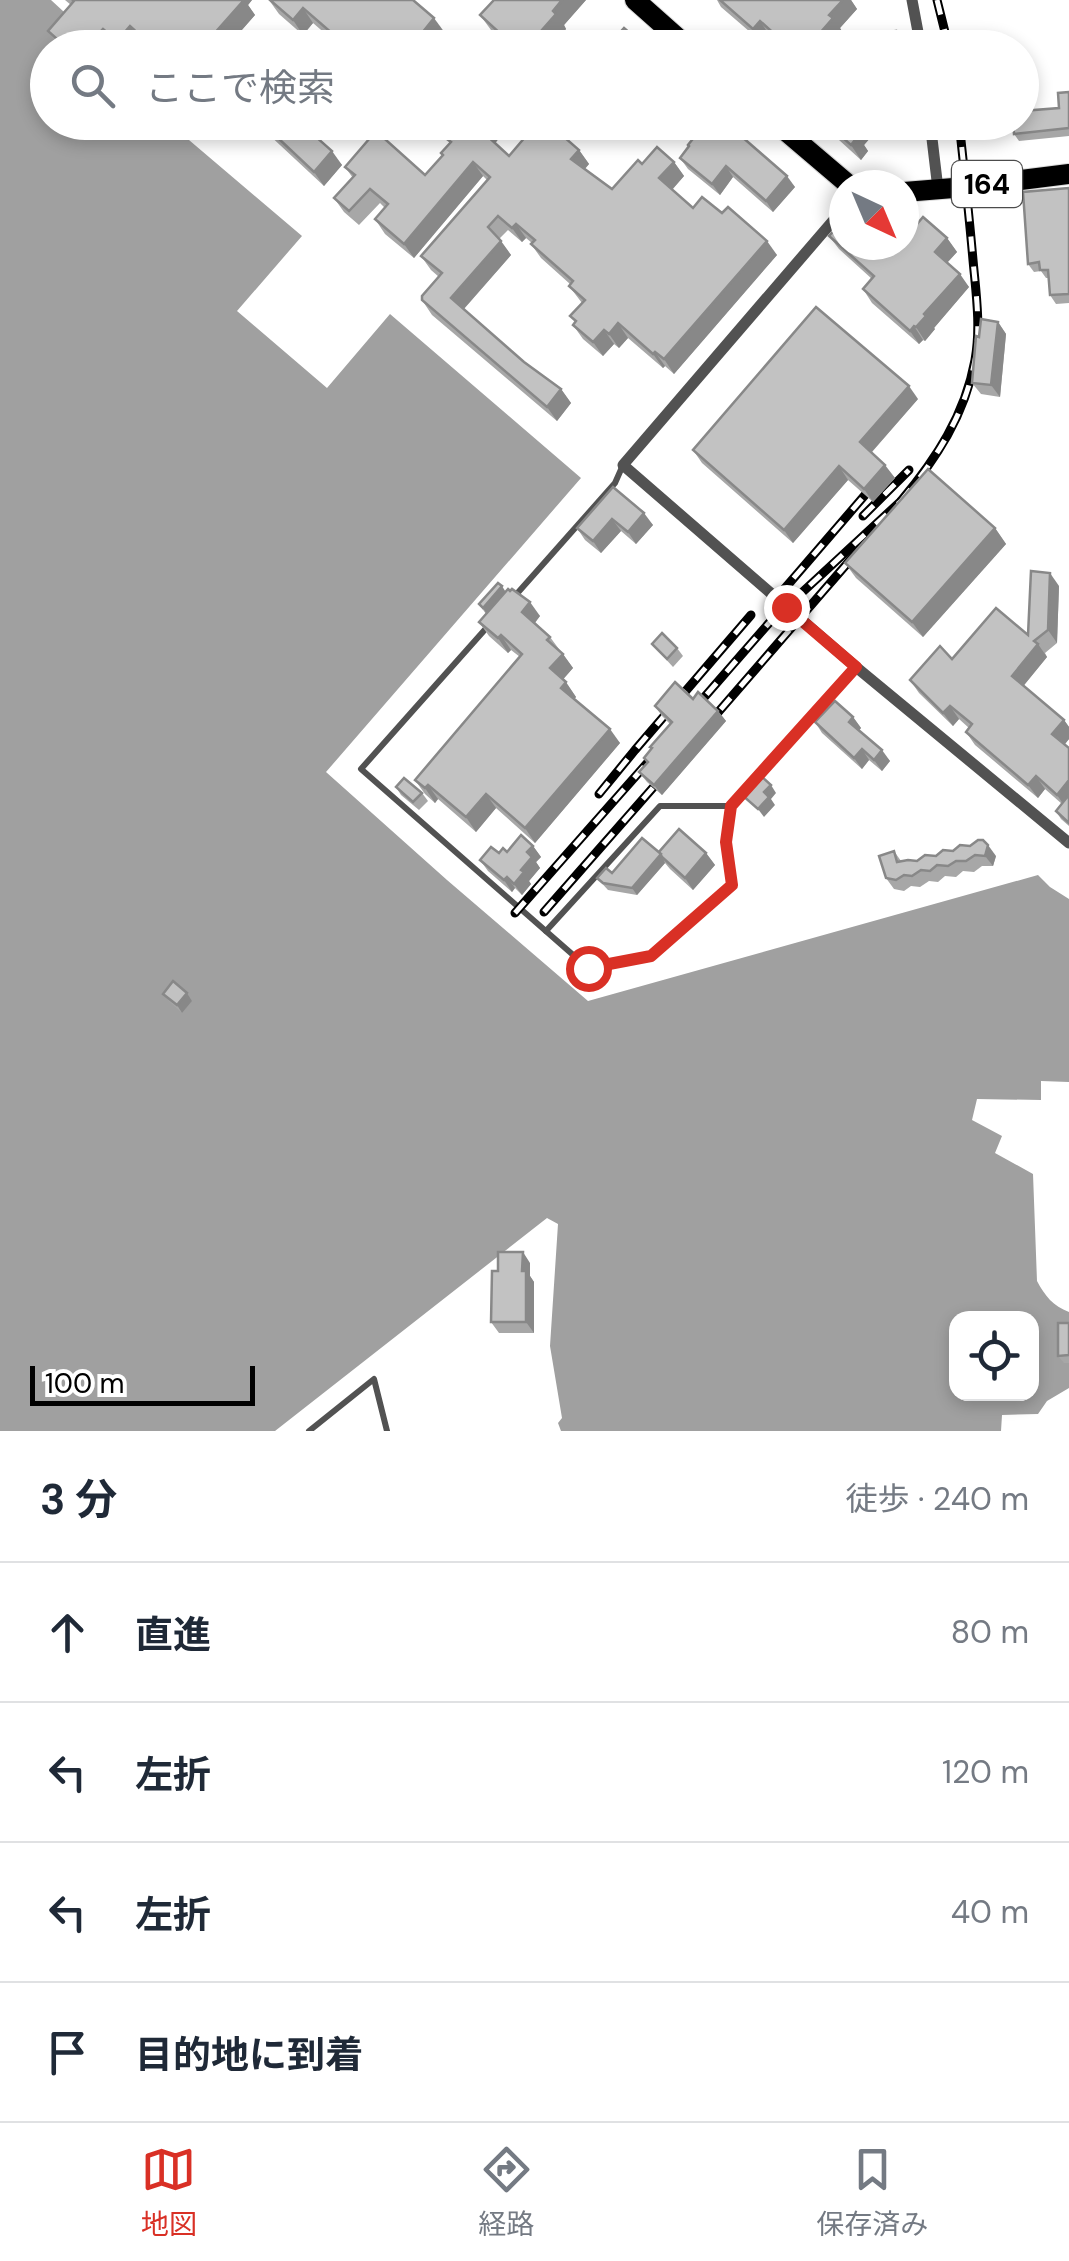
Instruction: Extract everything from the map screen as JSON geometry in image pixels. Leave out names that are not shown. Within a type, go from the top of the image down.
[{"type":"highway","points":[[635,0],[669,30]]},
{"type":"highway","points":[[797,140],[832,170]]},
{"type":"highway","name":"164","points":[[919,191],[1069,174]]},
{"type":"street","points":[[912,0],[918,30]]},
{"type":"street","points":[[932,140],[938,190]]},
{"type":"street","points":[[829,225],[623,465],[856,667],[1069,842]]},
{"type":"lane","points":[[514,597],[615,483],[623,465]]},
{"type":"lane","points":[[501,612],[361,769],[588,968],[651,956],[732,885],[726,842],[731,806],[856,667]]},
{"type":"lane","points":[[546,931],[660,806],[731,806]]},
{"type":"lane","points":[[309,1431],[374,1380],[387,1431]]},
{"type":"shaded area","points":[[0,0],[51,0],[76,23],[70,30],[30,30],[30,140],[189,140],[302,236],[237,311],[327,388],[390,314],[581,478],[326,772],[588,1001],[1038,875],[1069,899],[1069,1082],[1041,1081],[1041,1100],[977,1099],[972,1120],[1002,1136],[995,1153],[1033,1174],[1037,1281],[1050,1300],[1069,1312],[1069,1388],[1047,1401],[1038,1414],[1002,1415],[1001,1431],[561,1431],[550,1346],[558,1224],[547,1218],[275,1431],[0,1431]]},
{"type":"building","points":[[244,0],[217,30],[134,30],[130,26],[127,30],[49,30],[74,1]]},
{"type":"building","points":[[270,0],[413,0],[434,18],[424,30],[328,30],[303,8],[293,20]]},
{"type":"building","points":[[494,0],[562,0],[542,30],[496,30],[480,15]]},
{"type":"building","points":[[720,0],[843,0],[829,15],[833,18],[823,30],[770,30],[760,21],[753,29]]},
{"type":"building","points":[[1069,92],[1069,128],[1039,131],[1039,110],[1059,108],[1058,93]]},
{"type":"building","points":[[280,140],[320,140],[332,151],[314,172]]},
{"type":"building","points":[[368,140],[386,140],[425,175],[451,142],[448,140],[492,140],[509,156],[523,140],[568,140],[579,150],[571,159],[612,189],[638,160],[642,164],[657,147],[674,162],[659,178],[693,208],[702,197],[722,213],[728,207],[767,241],[664,359],[618,323],[609,334],[604,330],[593,342],[573,325],[576,321],[570,316],[585,300],[569,286],[573,281],[531,244],[535,240],[516,224],[512,228],[498,216],[488,227],[501,241],[451,298],[561,389],[547,407],[422,300],[442,273],[421,256],[490,177],[473,162],[404,244],[375,219],[388,204],[370,189],[349,211],[334,198],[355,175],[345,167]]},
{"type":"building","points":[[692,140],[746,140],[787,176],[766,201],[726,166],[712,184],[680,158]]},
{"type":"building","points":[[1069,188],[1069,294],[1050,295],[1048,270],[1040,270],[1039,262],[1028,264],[1023,192]]},
{"type":"building","points":[[923,217],[947,238],[935,252],[960,274],[910,331],[863,289],[874,276],[856,260],[919,260],[919,222]]},
{"type":"building","points":[[816,307],[909,386],[860,442],[885,465],[864,489],[839,466],[784,530],[693,450]]},
{"type":"building","points":[[981,319],[998,322],[991,385],[972,383]]},
{"type":"building","points":[[928,469],[995,528],[912,622],[845,563]]},
{"type":"building","points":[[613,487],[644,513],[628,532],[612,519],[593,541],[577,528]]},
{"type":"building","points":[[1031,571],[1050,573],[1048,630],[1034,641],[1038,644],[1012,676],[1064,720],[1052,734],[1069,748],[1069,780],[1057,795],[1036,776],[1028,785],[966,732],[972,724],[950,706],[943,713],[910,680],[940,646],[952,659],[996,608],[1028,635]]},
{"type":"building","points":[[498,583],[502,586],[483,608],[479,604]]},
{"type":"building","points":[[508,589],[530,602],[522,612],[563,654],[550,668],[566,682],[561,688],[610,729],[525,828],[486,794],[466,817],[428,785],[425,788],[415,780],[522,654],[479,622]]},
{"type":"building","points":[[662,633],[677,648],[667,659],[652,644]]},
{"type":"building","points":[[675,682],[693,699],[698,692],[718,711],[654,785],[639,772],[648,762],[644,758],[650,747],[672,722],[655,706]]},
{"type":"building","points":[[835,701],[853,717],[849,722],[882,750],[874,760],[862,749],[854,758],[815,722]]},
{"type":"building","points":[[761,776],[771,785],[764,792],[769,797],[758,809],[742,795]]},
{"type":"building","points":[[404,778],[422,793],[413,802],[396,787]]},
{"type":"building","points":[[1069,797],[1069,823],[1056,811]]},
{"type":"building","points":[[679,829],[706,853],[685,878],[659,852]]},
{"type":"building","points":[[521,835],[533,846],[527,852],[532,857],[514,884],[480,860],[491,847],[499,853],[503,848],[507,852]]},
{"type":"building","points":[[642,838],[661,854],[632,888],[603,883],[597,878],[606,868],[612,873]]},
{"type":"building","points":[[978,840],[988,845],[985,856],[975,855],[948,866],[937,865],[930,871],[921,870],[896,880],[886,878],[879,856],[894,851],[897,862],[917,861],[943,850],[953,851],[960,845],[970,846]]},
{"type":"building","points":[[173,981],[187,993],[177,1005],[163,994]]},
{"type":"building","points":[[498,1252],[523,1252],[526,1322],[491,1322],[492,1271],[498,1271]]},
{"type":"building","points":[[1058,1323],[1069,1323],[1069,1355],[1058,1356]]},
{"type":"railway","points":[[937,0],[944,30]]},
{"type":"railway","points":[[901,501],[926,469],[956,418],[975,360],[977,297],[961,140]]},
{"type":"railway","points":[[863,516],[909,470]]},
{"type":"railway","points":[[774,601],[865,495]]},
{"type":"railway","points":[[687,717],[769,623],[901,501]]},
{"type":"railway","points":[[701,732],[865,543]]},
{"type":"railway","points":[[599,794],[751,615]]},
{"type":"railway","points":[[515,913],[664,744]]},
{"type":"railway","points":[[544,912],[672,766]]},
{"type":"route","points":[[588,968],[651,956],[732,885],[726,842],[731,806],[856,667],[786,607]]}]
